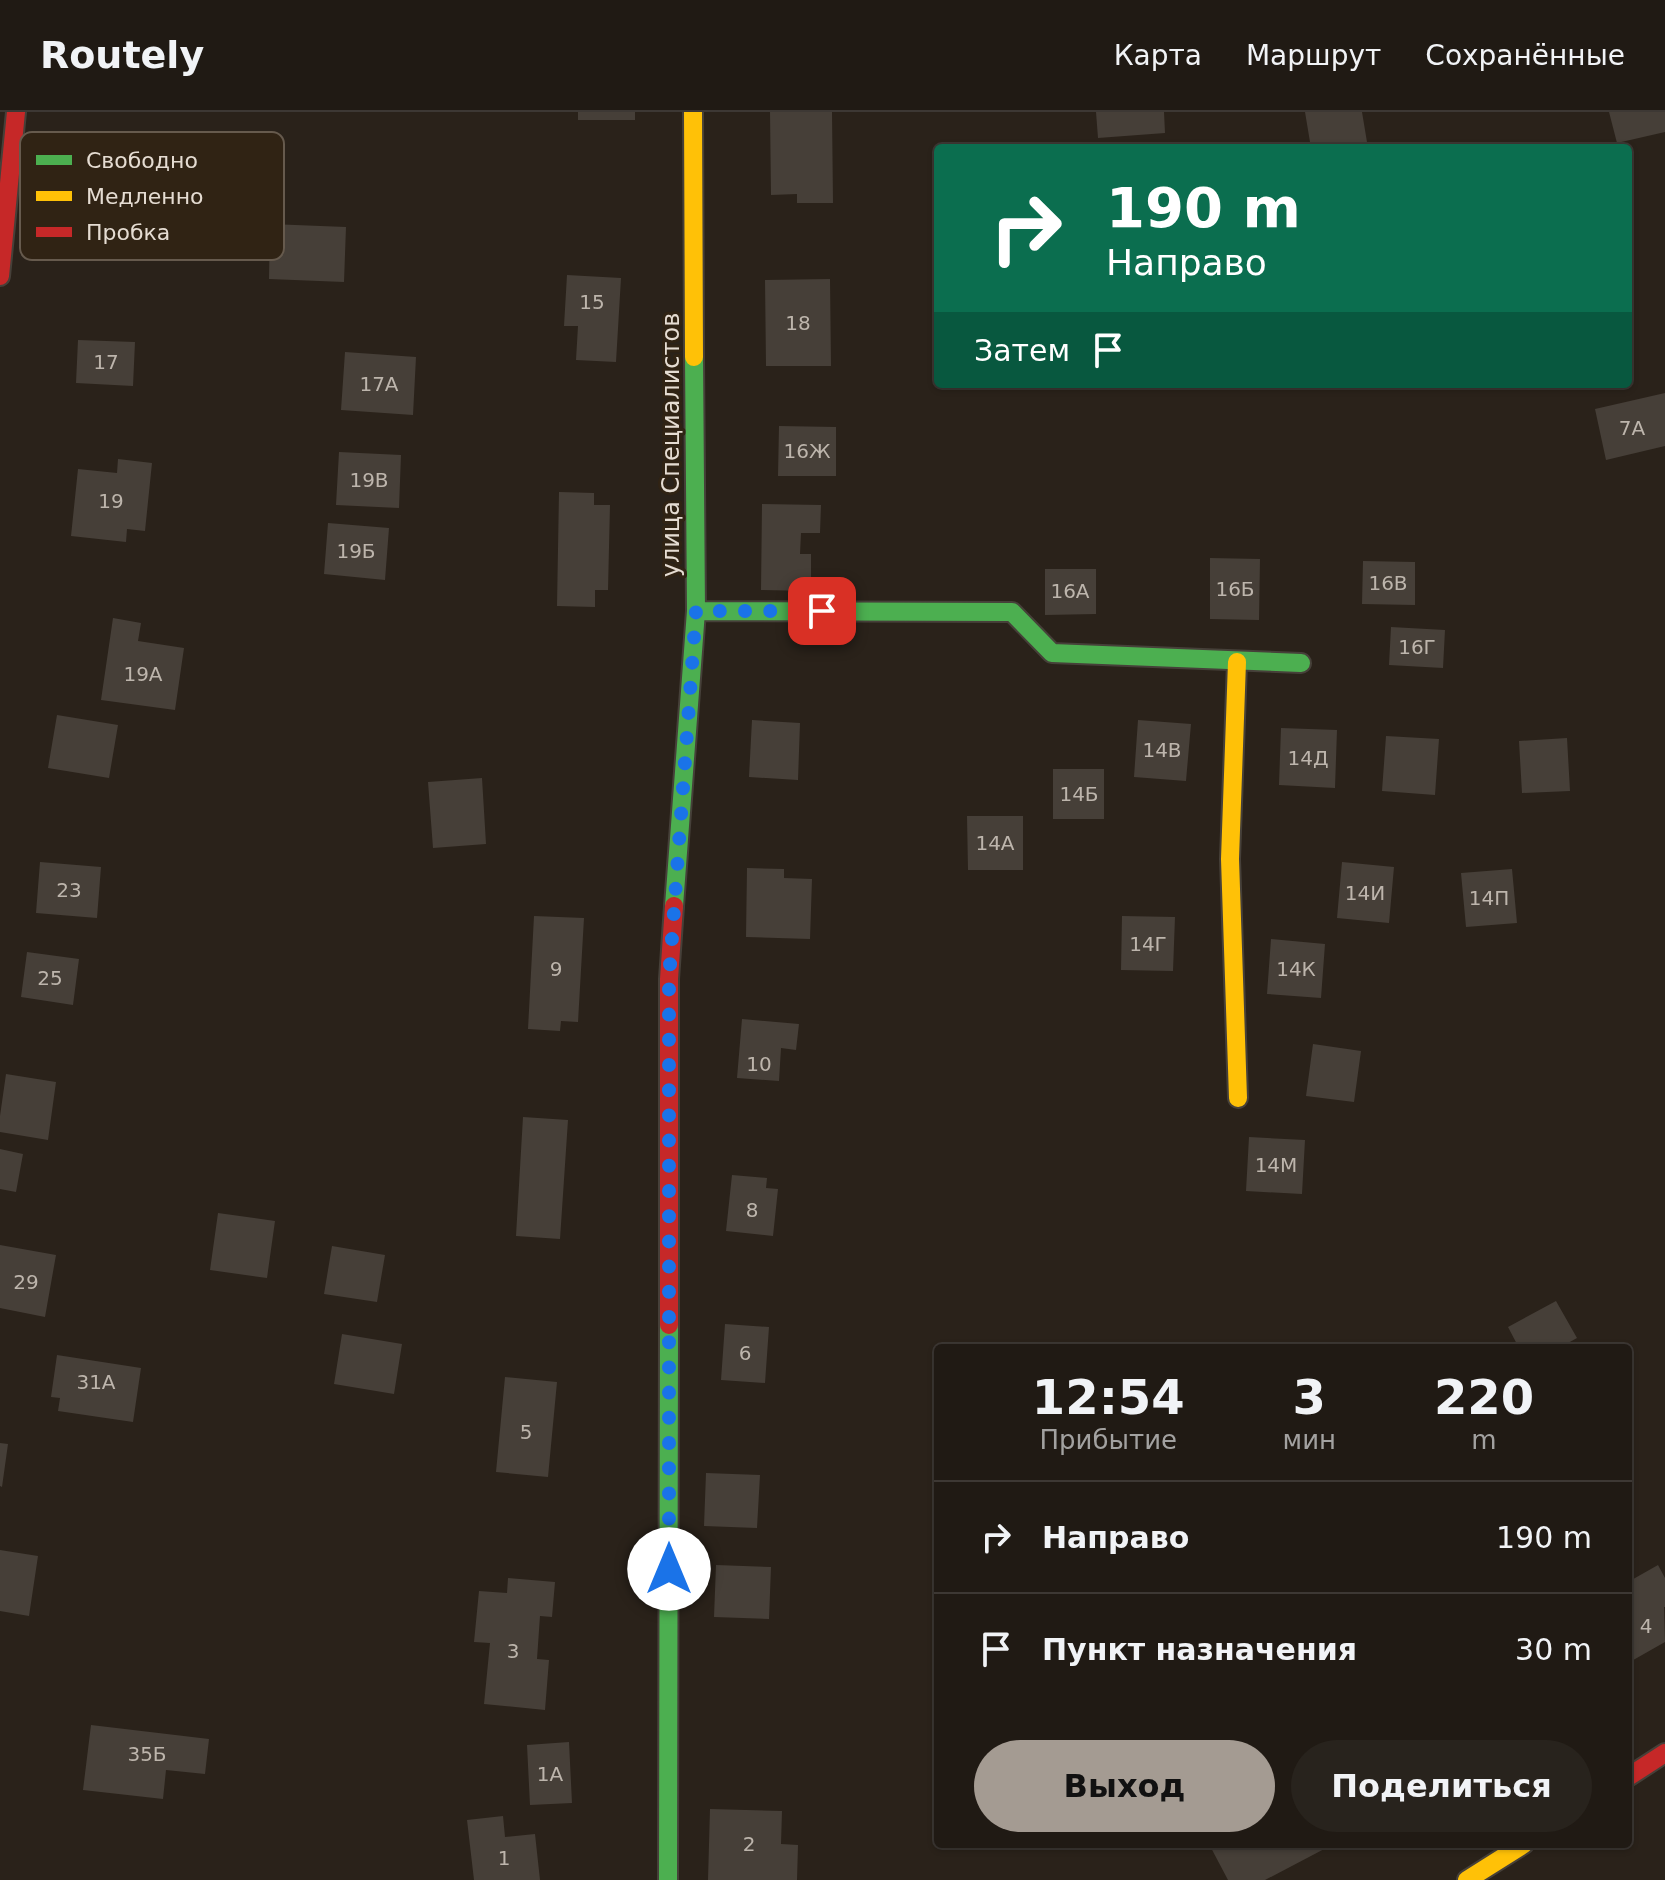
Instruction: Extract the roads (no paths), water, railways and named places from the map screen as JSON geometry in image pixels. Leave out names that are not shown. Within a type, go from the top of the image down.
[{"type":"street","points":[[0,276],[16,112]]},
{"type":"street","name":"улица Специалистов","points":[[668,1880],[669,979],[696,611],[693,112]]},
{"type":"street","points":[[696,611],[1012,612],[1052,653],[1301,663]]},
{"type":"street","points":[[1237,662],[1230,859],[1238,1098]]},
{"type":"street","points":[[1632,1774],[1665,1753]]},
{"type":"street","points":[[1467,1880],[1518,1848]]}]
